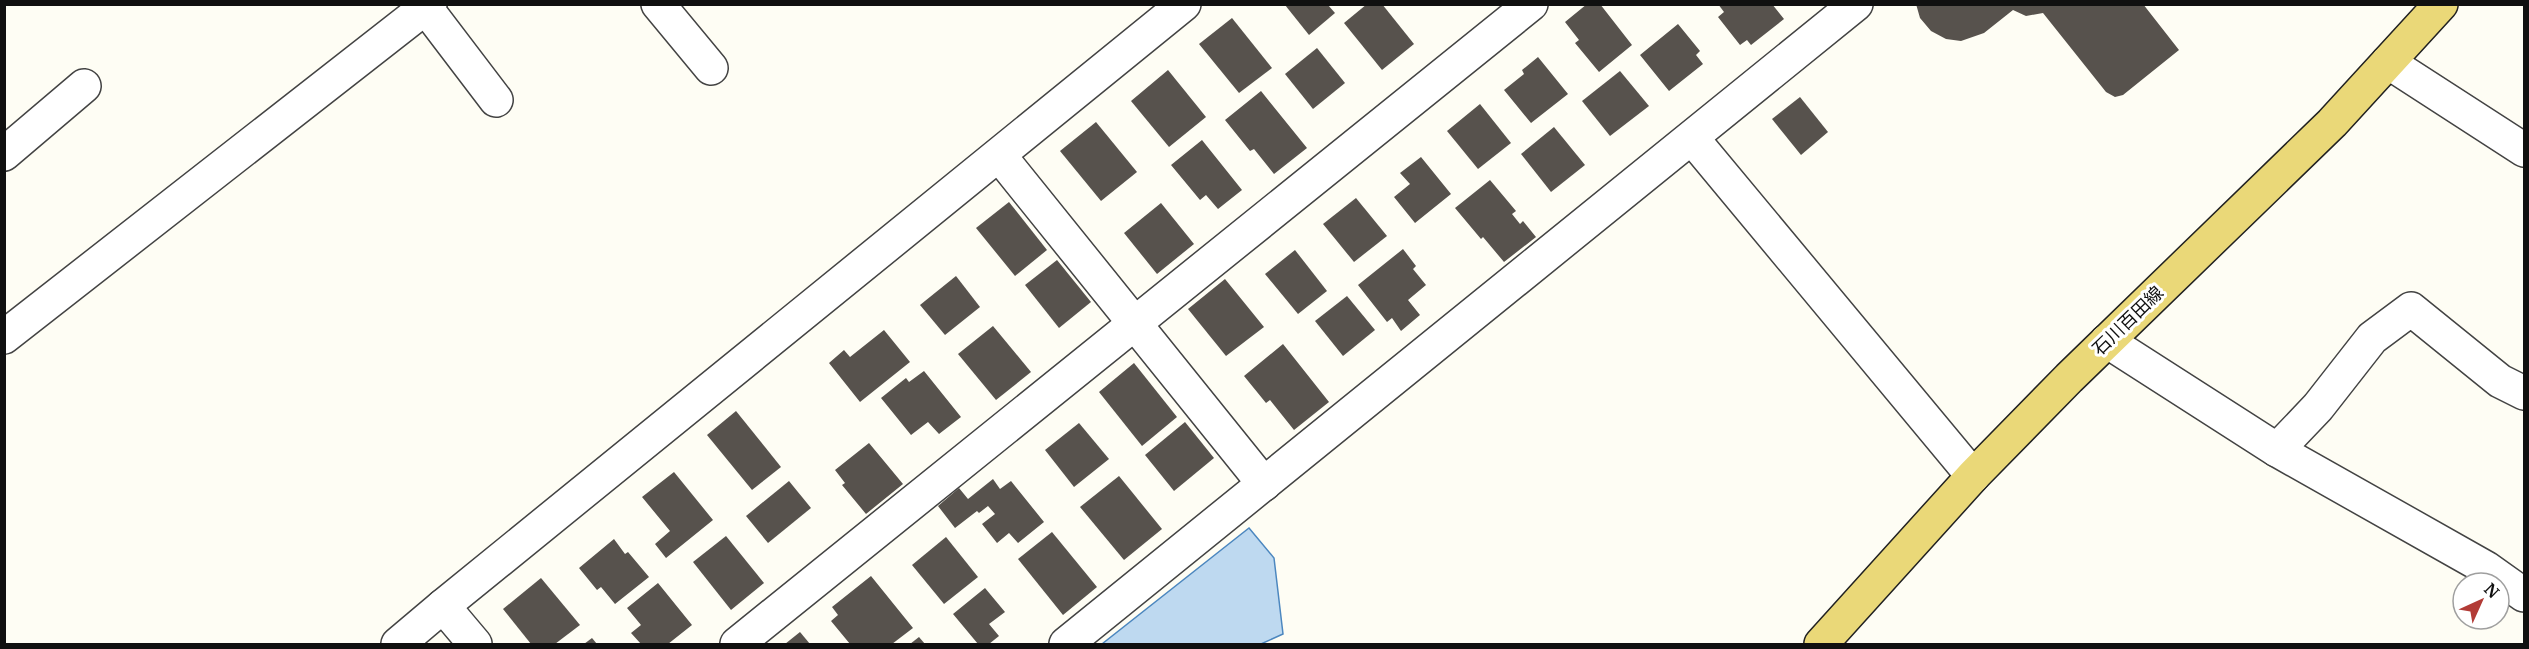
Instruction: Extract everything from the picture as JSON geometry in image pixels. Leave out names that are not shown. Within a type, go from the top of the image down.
[{"type":"main road","name":"石川百田線","points":[[1821,645],[1973,476],[2107,341],[2332,123],[2388,62],[2427,10]]},
{"type":"street","points":[[658,4],[711,68]]},
{"type":"street","points":[[398,645],[1184,4]]},
{"type":"street","points":[[737,645],[1531,4]]},
{"type":"street","points":[[1066,645],[1856,4]]},
{"type":"street","points":[[4,337],[428,6],[496,100]]},
{"type":"street","points":[[2388,62],[2524,150]]},
{"type":"street","points":[[4,154],[84,86]]},
{"type":"street","points":[[1692,138],[1973,476]]},
{"type":"street","points":[[999,155],[1264,484]]},
{"type":"street","points":[[2277,450],[2318,407],[2372,338],[2411,309],[2500,381],[2524,393]]},
{"type":"street","points":[[2107,341],[2277,450],[2486,568],[2524,595]]},
{"type":"street","points":[[443,606],[475,645]]},
{"type":"water","points":[[1249,528],[1274,558],[1283,634],[1261,644],[1102,644]]},
{"type":"building","points":[[1367,4],[1382,4],[1414,44],[1382,70],[1344,23]]},
{"type":"building","points":[[1587,4],[1600,4],[1632,45],[1599,72],[1575,43],[1579,40],[1565,22]]},
{"type":"building","points":[[1718,4],[1772,4],[1784,19],[1751,45],[1747,40],[1740,45],[1718,17],[1724,12]]},
{"type":"building","points":[[1916,4],[2143,4],[2179,50],[2123,95],[2115,97],[2106,92],[2043,13],[2026,16],[2013,10],[1984,33],[1961,41],[1946,39],[1931,31],[1920,18]]},
{"type":"building","points":[[1285,5],[1328,5],[1335,13],[1309,35]]},
{"type":"building","points":[[1232,18],[1272,68],[1239,93],[1199,44]]},
{"type":"building","points":[[1678,24],[1700,51],[1696,55],[1703,64],[1669,91],[1640,55]]},
{"type":"building","points":[[1317,48],[1345,83],[1313,109],[1285,74]]},
{"type":"building","points":[[1538,57],[1568,94],[1531,123],[1504,90],[1524,74],[1522,70]]},
{"type":"building","points":[[1168,70],[1206,117],[1169,147],[1131,101]]},
{"type":"building","points":[[1620,71],[1649,106],[1610,136],[1582,101]]},
{"type":"building","points":[[1261,91],[1307,148],[1274,174],[1254,149],[1250,151],[1225,120]]},
{"type":"building","points":[[1800,97],[1828,132],[1801,155],[1772,119]]},
{"type":"building","points":[[1480,104],[1511,143],[1478,169],[1447,131]]},
{"type":"building","points":[[1096,122],[1137,172],[1101,201],[1060,151]]},
{"type":"building","points":[[1554,127],[1585,165],[1551,192],[1521,154]]},
{"type":"building","points":[[1202,140],[1242,190],[1218,209],[1206,195],[1200,200],[1171,165]]},
{"type":"building","points":[[1421,157],[1451,194],[1415,223],[1394,197],[1410,184],[1400,173]]},
{"type":"building","points":[[1490,180],[1516,211],[1512,214],[1520,224],[1523,221],[1536,237],[1504,262],[1455,208]]},
{"type":"building","points":[[1356,198],[1387,236],[1354,262],[1323,224]]},
{"type":"building","points":[[1009,202],[1047,250],[1015,276],[976,228]]},
{"type":"building","points":[[1161,203],[1194,244],[1157,274],[1124,233]]},
{"type":"building","points":[[1403,249],[1416,266],[1413,269],[1426,285],[1408,300],[1420,315],[1401,331],[1392,318],[1387,322],[1358,285]]},
{"type":"building","points":[[1295,250],[1327,291],[1298,314],[1265,274]]},
{"type":"building","points":[[1057,260],[1091,302],[1059,328],[1025,285]]},
{"type":"building","points":[[956,276],[980,307],[945,335],[920,305]]},
{"type":"building","points":[[1225,279],[1264,327],[1226,356],[1188,309]]},
{"type":"building","points":[[1347,296],[1375,330],[1343,356],[1315,321]]},
{"type":"building","points":[[993,326],[1031,372],[996,400],[958,354]]},
{"type":"building","points":[[884,330],[910,362],[860,402],[829,363],[844,350],[850,357]]},
{"type":"building","points":[[1283,344],[1329,402],[1294,430],[1270,400],[1266,403],[1244,376]]},
{"type":"building","points":[[1134,363],[1177,417],[1142,446],[1099,392]]},
{"type":"building","points":[[924,371],[961,417],[939,434],[928,422],[911,435],[881,398],[906,378],[909,382]]},
{"type":"building","points":[[736,411],[781,467],[752,490],[707,435]]},
{"type":"building","points":[[1185,422],[1214,458],[1174,491],[1145,455]]},
{"type":"building","points":[[1079,423],[1109,459],[1074,487],[1045,450]]},
{"type":"building","points":[[869,443],[903,484],[866,514],[842,485],[845,483],[835,470]]},
{"type":"building","points":[[674,472],[713,520],[666,558],[655,544],[670,531],[642,497]]},
{"type":"building","points":[[1119,476],[1162,529],[1124,560],[1080,507]]},
{"type":"building","points":[[993,479],[1000,489],[1011,481],[1044,522],[1018,543],[1009,533],[997,543],[982,524],[995,514],[988,506],[979,513],[977,511],[955,528],[938,506],[959,488],[968,499]]},
{"type":"building","points":[[789,481],[811,508],[768,543],[746,516]]},
{"type":"building","points":[[1052,532],[1097,587],[1063,615],[1018,559]]},
{"type":"building","points":[[726,536],[764,583],[731,610],[693,562]]},
{"type":"building","points":[[946,537],[978,577],[944,604],[912,565]]},
{"type":"building","points":[[614,539],[625,554],[628,552],[649,577],[615,604],[601,587],[597,590],[579,568]]},
{"type":"building","points":[[871,576],[913,628],[892,644],[850,644],[831,621],[838,615],[832,607]]},
{"type":"building","points":[[541,578],[580,625],[555,644],[531,644],[503,609]]},
{"type":"building","points":[[658,583],[692,625],[668,644],[641,644],[631,633],[641,625],[627,608]]},
{"type":"building","points":[[985,588],[1005,612],[989,624],[999,636],[989,644],[978,644],[953,614]]},
{"type":"building","points":[[800,632],[810,644],[785,644]]},
{"type":"building","points":[[919,637],[925,644],[910,644]]},
{"type":"building","points":[[592,638],[597,644],[584,644]]}]
